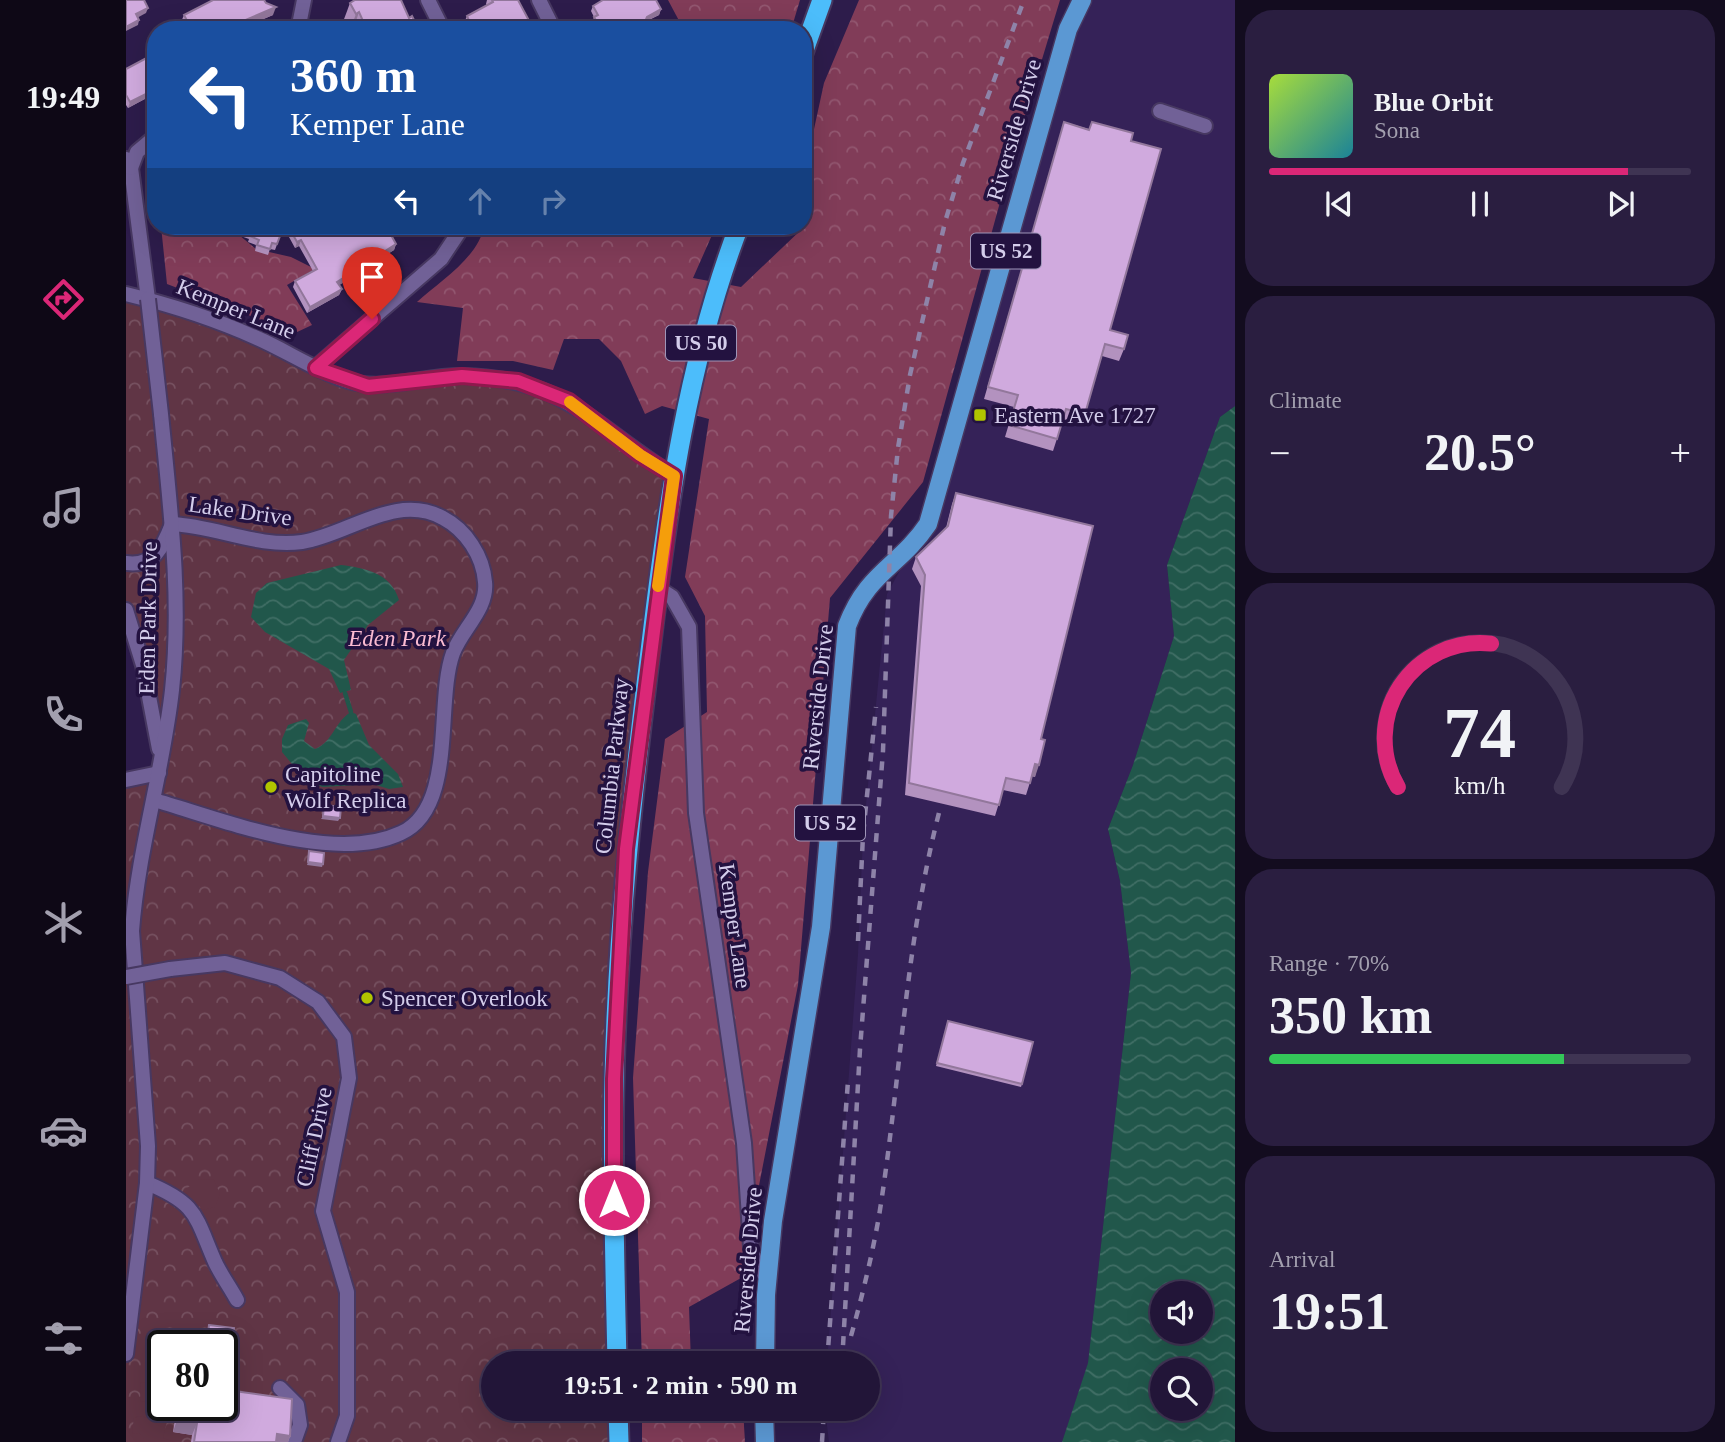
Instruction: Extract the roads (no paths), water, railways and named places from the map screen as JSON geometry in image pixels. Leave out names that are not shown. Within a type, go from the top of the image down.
[{"type":"highway","points":[[812,28],[822,0]]},
{"type":"highway","name":"Columbia Parkway","points":[[618,1351],[614,1079],[626,849],[674,476],[705,324],[736,235]]},
{"type":"highway","points":[[618,1421],[619,1442]]},
{"type":"main road","name":"Riverside Drive","points":[[765,1351],[767,1278],[793,1083],[811,997],[821,927],[847,626],[856,601],[874,578],[915,543],[928,524],[1068,29],[1082,0]]},
{"type":"main road","points":[[764,1421],[765,1442]]},
{"type":"street","points":[[300,21],[304,0]]},
{"type":"street","points":[[428,0],[438,21]]},
{"type":"street","points":[[539,0],[550,21]]},
{"type":"street","points":[[1160,111],[1205,126]]},
{"type":"street","points":[[129,164],[147,144]]},
{"type":"street","name":"Eden Park Drive","points":[[126,1354],[147,1182],[146,1112],[132,931],[160,767],[175,647],[172,524],[148,299],[129,164]]},
{"type":"street","points":[[316,368],[441,260],[457,235]]},
{"type":"street","name":"Kemper Lane","points":[[126,294],[218,322],[316,368],[368,386],[462,376],[518,381],[569,401],[640,455],[674,476]]},
{"type":"street","name":"Lake Drive","points":[[154,800],[268,836],[357,843],[404,832],[420,817],[434,789],[442,748],[446,676],[454,650],[483,602],[486,585],[478,556],[463,534],[446,519],[427,512],[399,510],[334,535],[277,543],[193,525],[172,524]]},
{"type":"street","points":[[126,563],[144,563],[154,558],[162,549],[172,524]]},
{"type":"street","name":"Kemper Lane","points":[[658,588],[672,597],[689,627],[696,813],[744,1143],[751,1247],[756,1264],[767,1278]]},
{"type":"street","points":[[126,610],[143,665],[160,767],[126,780]]},
{"type":"street","name":"Cliff Drive","points":[[126,977],[225,963],[280,978],[318,1002],[344,1037],[349,1078],[323,1211],[347,1292],[348,1416],[338,1442]]},
{"type":"street","points":[[147,1182],[175,1194],[189,1208],[204,1229],[215,1262],[237,1300]]},
{"type":"street","points":[[280,1388],[297,1405],[300,1425],[295,1442]]},
{"type":"water","points":[[1235,406],[1235,1442],[1062,1442],[1088,1363],[1131,973],[1120,881],[1108,829],[1133,765],[1174,636],[1167,565],[1220,417]]},
{"type":"water","points":[[341,565],[376,573],[390,584],[399,600],[368,625],[344,660],[351,690],[340,693],[329,669],[265,632],[251,617],[256,593],[267,583]]},
{"type":"water","points":[[351,712],[356,714],[369,745],[398,774],[403,787],[389,789],[373,784],[323,787],[307,782],[282,752],[282,739],[288,725],[306,719],[309,723],[304,741],[315,749],[326,742]]},
{"type":"waterway","points":[[345,693],[351,712]]},
{"type":"railway","points":[[843,1351],[860,1049],[883,751],[891,516],[898,448],[910,375],[945,222],[963,163],[1024,0]]},
{"type":"railway","points":[[858,941],[863,835],[876,707]]},
{"type":"railway","points":[[851,1336],[879,1216],[911,959],[941,805]]},
{"type":"railway","points":[[828,1351],[848,1081]]},
{"type":"railway","points":[[822,1442],[823,1421]]},
{"type":"place","name":"Eastern Ave 1727","points":[[980,415]]},
{"type":"place","name":"Capitoline Wolf Replica","points":[[271,787]]},
{"type":"place","name":"Spencer Overlook","points":[[367,998]]},
{"type":"park label","name":"Eden Park","points":[[397,638]]}]
